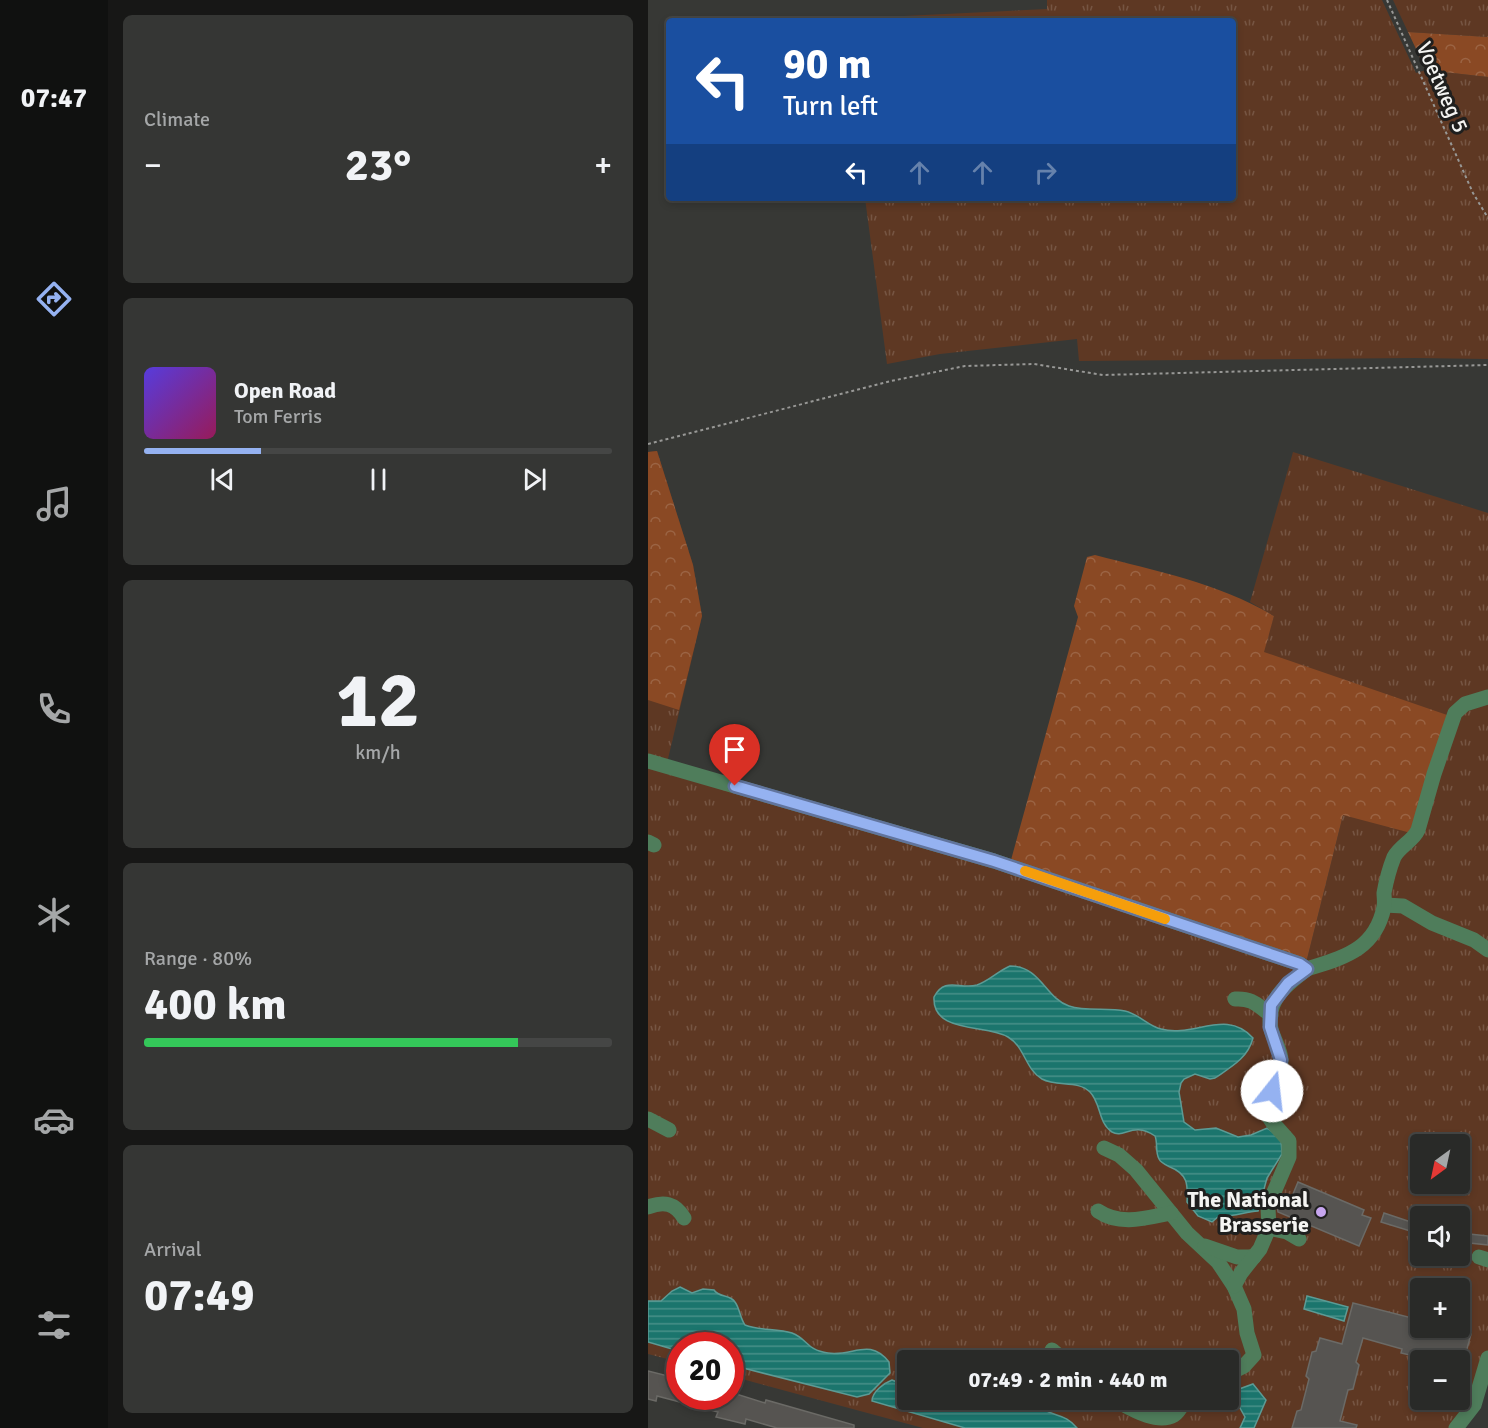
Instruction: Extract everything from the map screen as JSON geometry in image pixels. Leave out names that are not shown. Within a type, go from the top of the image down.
[{"type":"lane","points":[[1234,1287],[1240,1273],[1263,1243],[1269,1228],[1267,1218],[1269,1203],[1289,1157],[1289,1141],[1263,1108],[1272,1091],[1281,1060],[1270,1027],[1271,1005],[1288,983],[1307,969],[1335,960],[1363,946],[1371,938],[1385,905],[1384,894],[1394,858],[1419,830],[1452,719],[1465,704],[1488,698]]},
{"type":"lane","points":[[648,761],[994,861],[1289,960],[1307,969]]},
{"type":"lane","points":[[1385,905],[1403,906],[1440,927],[1474,940],[1488,950]]},
{"type":"lane","points":[[1234,999],[1252,1000],[1271,1015]]},
{"type":"lane","points":[[648,1119],[669,1130]]},
{"type":"lane","points":[[1104,1148],[1119,1155],[1136,1170],[1187,1233],[1218,1262],[1234,1287],[1244,1309],[1247,1333],[1254,1355],[1239,1368]]},
{"type":"lane","points":[[648,1207],[668,1203],[675,1207],[684,1218]]},
{"type":"lane","points":[[1098,1211],[1116,1220],[1138,1220],[1171,1213]]},
{"type":"lane","points":[[1269,1228],[1287,1232],[1299,1239]]},
{"type":"lane","points":[[1202,1245],[1242,1258],[1254,1257]]},
{"type":"lane","points":[[1456,1428],[1474,1405],[1488,1358]]},
{"type":"lane","points":[[1138,1410],[1163,1418],[1173,1416],[1178,1410]]},
{"type":"path","name":"Voetweg 5","points":[[1387,0],[1473,193],[1488,218]]},
{"type":"path","points":[[648,444],[891,381],[965,366],[1034,364],[1103,375],[1488,365]]},
{"type":"green space","points":[[1047,0],[1382,0],[1416,73],[1426,70],[1488,77],[1488,359],[1079,361],[1077,339],[940,354],[887,364],[865,201],[1236,201],[1236,18],[862,18],[1047,9]]},
{"type":"green space","points":[[1393,0],[1488,0],[1488,37],[1408,32]]},
{"type":"green space","points":[[1408,32],[1488,37],[1488,77],[1426,70]]},
{"type":"green space","points":[[657,451],[693,565],[702,616],[667,763],[1307,959],[1343,815],[1263,652],[1274,616],[1250,602],[1293,452],[1488,513],[1488,1382],[1463,1428],[923,1428],[744,1380],[744,1332],[666,1332],[666,1359],[648,1354],[648,452]]},
{"type":"green space","points":[[657,451],[693,565],[702,616],[679,710],[648,700],[648,452]]},
{"type":"green space","points":[[1095,555],[1187,579],[1231,595],[1274,616],[1264,652],[1450,716],[1411,833],[1343,815],[1307,959],[1011,860],[1078,617],[1074,606],[1087,557]]},
{"type":"water","points":[[1010,966],[1029,971],[1054,996],[1069,1006],[1125,1011],[1156,1027],[1173,1031],[1221,1024],[1232,1025],[1243,1029],[1253,1038],[1243,1057],[1233,1066],[1215,1078],[1210,1079],[1195,1074],[1184,1079],[1179,1092],[1184,1122],[1195,1130],[1216,1128],[1238,1137],[1251,1135],[1267,1128],[1281,1138],[1282,1154],[1267,1178],[1258,1211],[1219,1216],[1212,1222],[1198,1216],[1187,1202],[1187,1185],[1184,1177],[1159,1159],[1155,1136],[1141,1130],[1116,1134],[1112,1132],[1104,1124],[1094,1097],[1085,1088],[1042,1079],[1032,1070],[1014,1041],[1008,1037],[951,1022],[942,1017],[936,1009],[934,997],[943,987],[977,985]]},
{"type":"water","points":[[680,1287],[692,1293],[703,1289],[714,1290],[733,1300],[745,1325],[792,1333],[821,1352],[837,1354],[868,1349],[875,1351],[889,1362],[890,1373],[869,1394],[857,1397],[744,1368],[744,1332],[666,1332],[666,1347],[648,1342],[648,1301],[661,1301]]},
{"type":"water","points":[[1307,1296],[1348,1307],[1344,1321],[1304,1309]]},
{"type":"water","points":[[892,1380],[897,1382],[897,1408],[872,1401],[874,1394],[885,1383]]},
{"type":"water","points":[[1253,1384],[1266,1400],[1254,1428],[1240,1428],[1245,1417],[1239,1406],[1239,1389]]},
{"type":"water","points":[[903,1410],[1046,1410],[1072,1422],[1077,1428],[965,1428]]},
{"type":"building","name":"The National Brasserie","points":[[1298,1182],[1364,1210],[1362,1215],[1371,1218],[1359,1246],[1278,1212],[1277,1206],[1280,1202],[1288,1206]]},
{"type":"building","points":[[1384,1213],[1410,1222],[1410,1231],[1381,1222]]},
{"type":"building","points":[[1470,1234],[1488,1236],[1488,1245],[1470,1243]]},
{"type":"building","points":[[1353,1303],[1410,1317],[1410,1338],[1470,1338],[1467,1350],[1410,1350],[1410,1355],[1401,1353],[1402,1349],[1363,1338],[1356,1362],[1359,1365],[1353,1389],[1348,1390],[1340,1421],[1357,1425],[1356,1428],[1292,1428],[1297,1411],[1301,1410],[1309,1379],[1306,1376],[1312,1352],[1316,1351],[1320,1338],[1342,1344]]},
{"type":"building","points":[[648,1371],[666,1376],[666,1398],[657,1396],[656,1401],[648,1399]]},
{"type":"building","points":[[744,1396],[765,1403],[766,1400],[854,1425],[854,1428],[777,1428],[746,1419],[745,1424],[716,1417],[718,1412],[710,1410],[744,1410]]},
{"type":"slow traffic","points":[[1025,871],[1165,919]]},
{"type":"place","name":"The National Brasserie","points":[[1321,1212]]},
{"type":"route","points":[[735,786],[994,861],[1300,964],[1307,969],[1288,983],[1271,1005],[1270,1027],[1281,1060],[1272,1091]]}]
